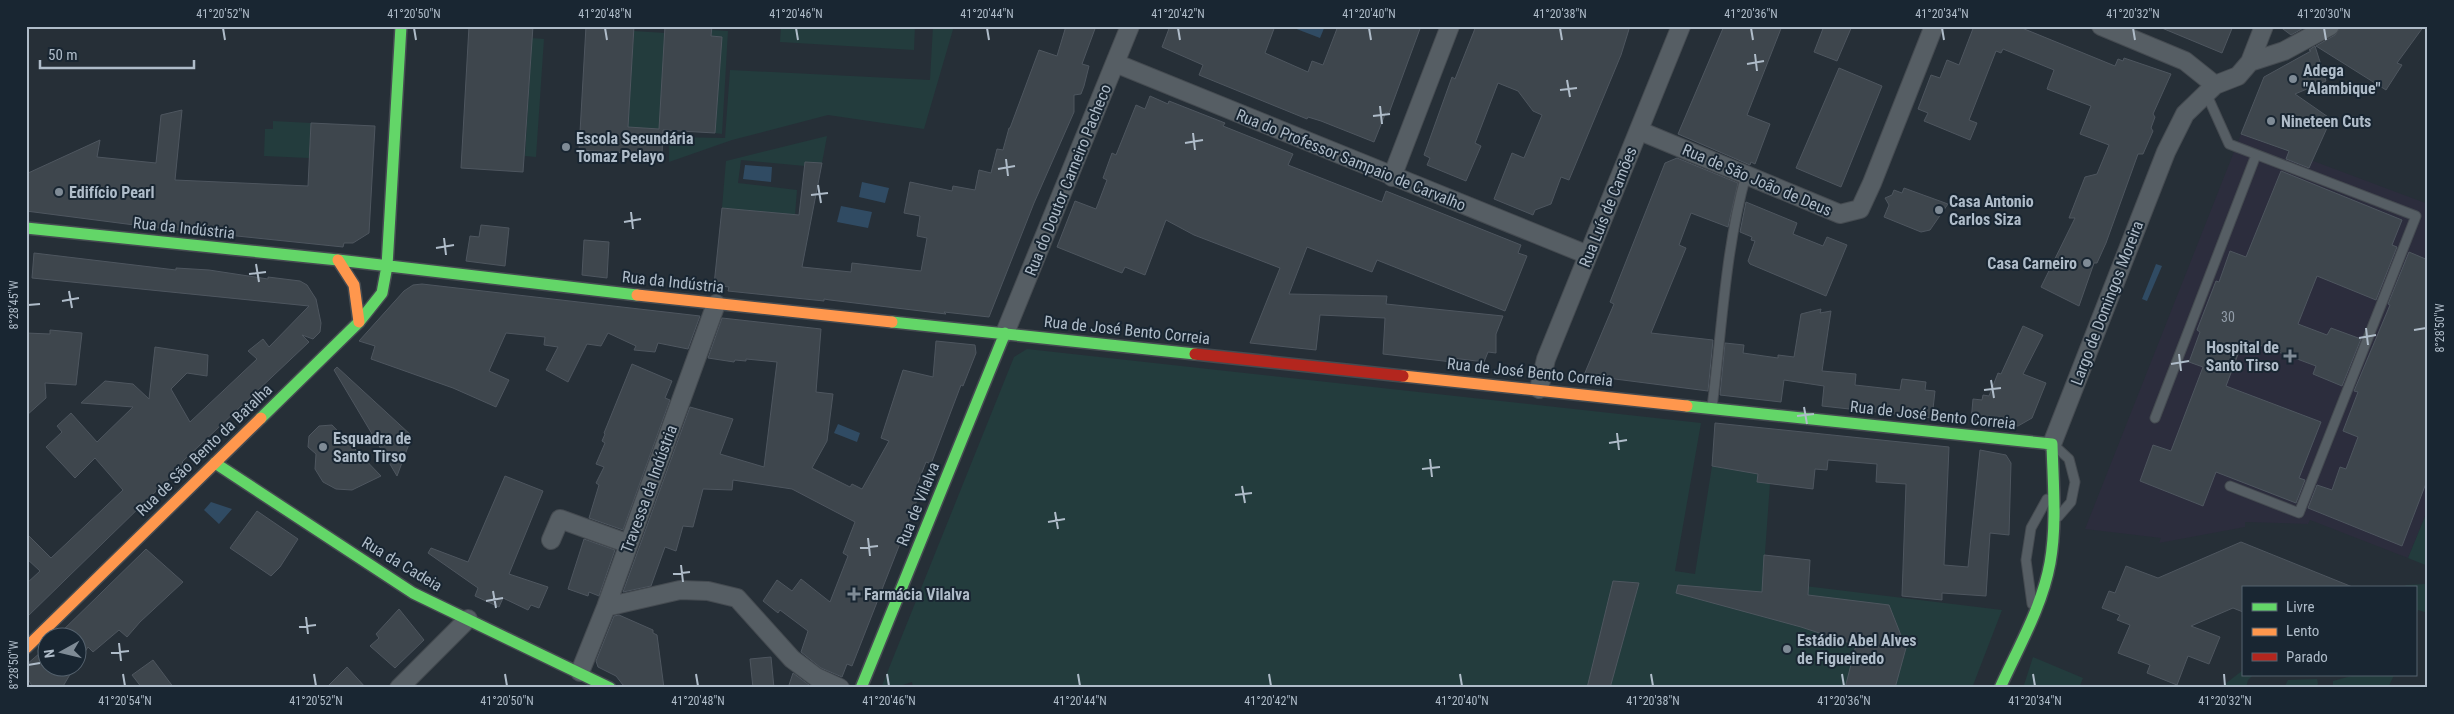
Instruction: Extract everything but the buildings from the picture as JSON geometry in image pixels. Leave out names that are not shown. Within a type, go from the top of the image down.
[{"type":"street","name":"Rua de São Bento da Batalha","points":[[26,648],[359,322],[382,293],[387,266],[401,26]]},
{"type":"street","name":"Rua do Doutor Carneiro Pacheco","points":[[1006,334],[1130,26]]},
{"type":"street","points":[[1392,177],[1450,26]]},
{"type":"street","name":"Rua Luís de Camões","points":[[1539,389],[1546,359],[1681,26]]},
{"type":"street","name":"Rua de São João de Deus","points":[[1640,131],[1840,214],[1860,208],[1872,183],[1934,26]]},
{"type":"street","points":[[2101,26],[2185,61],[2211,89],[2238,76],[2250,62],[2264,26]]},
{"type":"street","points":[[2250,62],[2284,52],[2330,26]]},
{"type":"street","name":"Rua do Professor Sampaio de Carvalho","points":[[1115,63],[1588,256]]},
{"type":"street","name":"Largo de Domingos Moreira","points":[[2052,444],[2166,152],[2185,114],[2211,89]]},
{"type":"street","name":"Rua da Indústria","points":[[26,228],[338,260],[716,304],[1006,334]]},
{"type":"street","points":[[338,260],[354,285],[359,322]]},
{"type":"street","name":"Travessa da Indústria","points":[[580,672],[606,608],[716,304]]},
{"type":"street","name":"Rua de José Bento Correia","points":[[1006,334],[2052,444]]},
{"type":"street","name":"Rua de Vilalva","points":[[861,688],[1006,334]]},
{"type":"street","points":[[2000,688],[2034,611],[2050,564],[2053,523],[2052,444]]},
{"type":"street","name":"Rua da Cadeia","points":[[215,463],[413,594],[468,618],[610,688]]},
{"type":"street","points":[[550,540],[560,519],[629,544]]},
{"type":"street","points":[[606,608],[680,590],[708,590],[737,598],[792,659],[816,678],[840,688]]},
{"type":"street","points":[[399,688],[468,618]]},
{"type":"lane","points":[[2211,89],[2229,144],[2416,216],[2299,513],[2230,486]]},
{"type":"lane","points":[[2155,418],[2256,155]]},
{"type":"lane","points":[[1712,407],[1728,270],[1739,203],[1746,176]]},
{"type":"lane","points":[[2052,444],[2070,459],[2075,482],[2071,502],[2053,523]]},
{"type":"lane","points":[[2034,611],[2028,590],[2026,560],[2032,528],[2052,490]]},
{"type":"shaded area","points":[[1294,26],[1325,26],[1320,38],[1294,28]]},
{"type":"shaded area","name":"Hospital de Santo Tirso","points":[[2241,134],[2428,204],[2428,509],[2408,558],[2310,520],[2308,524],[2245,522],[2245,527],[2159,543],[2161,538],[2085,529]]},
{"type":"shaded area","points":[[745,165],[772,167],[771,182],[743,179]]},
{"type":"shaded area","points":[[862,182],[889,188],[885,203],[859,197]]},
{"type":"shaded area","points":[[841,206],[872,212],[868,228],[837,222]]},
{"type":"shaded area","points":[[2156,264],[2162,266],[2147,301],[2142,299]]},
{"type":"shaded area","points":[[838,424],[860,433],[857,442],[834,433]]},
{"type":"shaded area","points":[[211,502],[232,509],[219,524],[204,510]]},
{"type":"green space","points":[[781,26],[915,26],[914,50],[780,42]]},
{"type":"green space","points":[[933,26],[954,26],[924,129],[828,115],[732,140],[669,162],[669,137],[725,138],[730,70],[930,80]]},
{"type":"green space","points":[[712,30],[728,31],[722,134],[715,133],[722,37],[711,36]]},
{"type":"green space","points":[[634,31],[665,33],[659,129],[628,127]]},
{"type":"green space","points":[[532,38],[544,39],[536,157],[525,156]]},
{"type":"green space","points":[[273,121],[311,123],[309,158],[264,156],[265,129],[273,129]]},
{"type":"green space","points":[[827,136],[822,163],[805,166],[741,160],[738,183],[797,190],[795,215],[722,208],[726,161]]},
{"type":"green space","points":[[1027,349],[1701,423],[1675,571],[1695,574],[1712,466],[1735,470],[1743,426],[1772,429],[1772,455],[1759,454],[1757,482],[1770,483],[1763,581],[2002,610],[1972,688],[913,688],[912,682],[893,688],[881,688],[1014,357]]},
{"type":"green space","points":[[2428,509],[2428,566],[2408,558]]},
{"type":"green space","points":[[2406,585],[2428,585],[2428,613],[2418,610],[2416,615],[2416,586]]},
{"type":"green space","points":[[2033,657],[2083,678],[2079,688],[2023,688]]},
{"type":"green space","points":[[2242,671],[2242,676],[2252,676],[2248,680],[2246,688],[2220,688]]},
{"type":"green space","points":[[2351,676],[2394,676],[2388,688],[2333,688],[2333,681]]},
{"type":"green space","points":[[2317,679],[2318,684],[2315,688],[2284,688],[2288,680]]},
{"type":"traffic: fast","points":[[261,418],[359,322],[382,293],[387,266],[401,26]]},
{"type":"traffic: fast","points":[[26,228],[338,260],[637,295]]},
{"type":"traffic: fast","points":[[892,322],[1195,354]]},
{"type":"traffic: fast","points":[[861,688],[1005,333]]},
{"type":"traffic: fast","points":[[1687,406],[2052,444],[2054,518],[2050,563],[2035,611],[2000,688]]},
{"type":"traffic: fast","points":[[215,463],[413,593],[610,688]]},
{"type":"traffic: slow","points":[[338,260],[354,285],[359,322]]},
{"type":"traffic: slow","points":[[637,295],[892,322]]},
{"type":"traffic: slow","points":[[1403,376],[1687,406]]},
{"type":"traffic: slow","points":[[26,648],[261,418]]},
{"type":"traffic: jam","points":[[1195,354],[1403,376]]},
{"type":"place","name":"Adega \"Alambique\"","points":[[2293,79]]},
{"type":"place","name":"Nineteen Cuts","points":[[2271,121]]},
{"type":"place","name":"Escola Secundária Tomaz Pelayo","points":[[566,147]]},
{"type":"place","name":"Edifício Pearl","points":[[59,192]]},
{"type":"place","name":"Casa Antonio Carlos Siza","points":[[1939,210]]},
{"type":"place","name":"Casa Carneiro","points":[[2087,263]]},
{"type":"place","name":"Hospital de Santo Tirso","points":[[2290,356]]},
{"type":"place","name":"Esquadra de Santo Tirso","points":[[323,447]]},
{"type":"place","name":"Farmácia Vilalva","points":[[854,594]]},
{"type":"place","name":"Estádio Abel Alves de Figueiredo","points":[[1787,649]]}]
